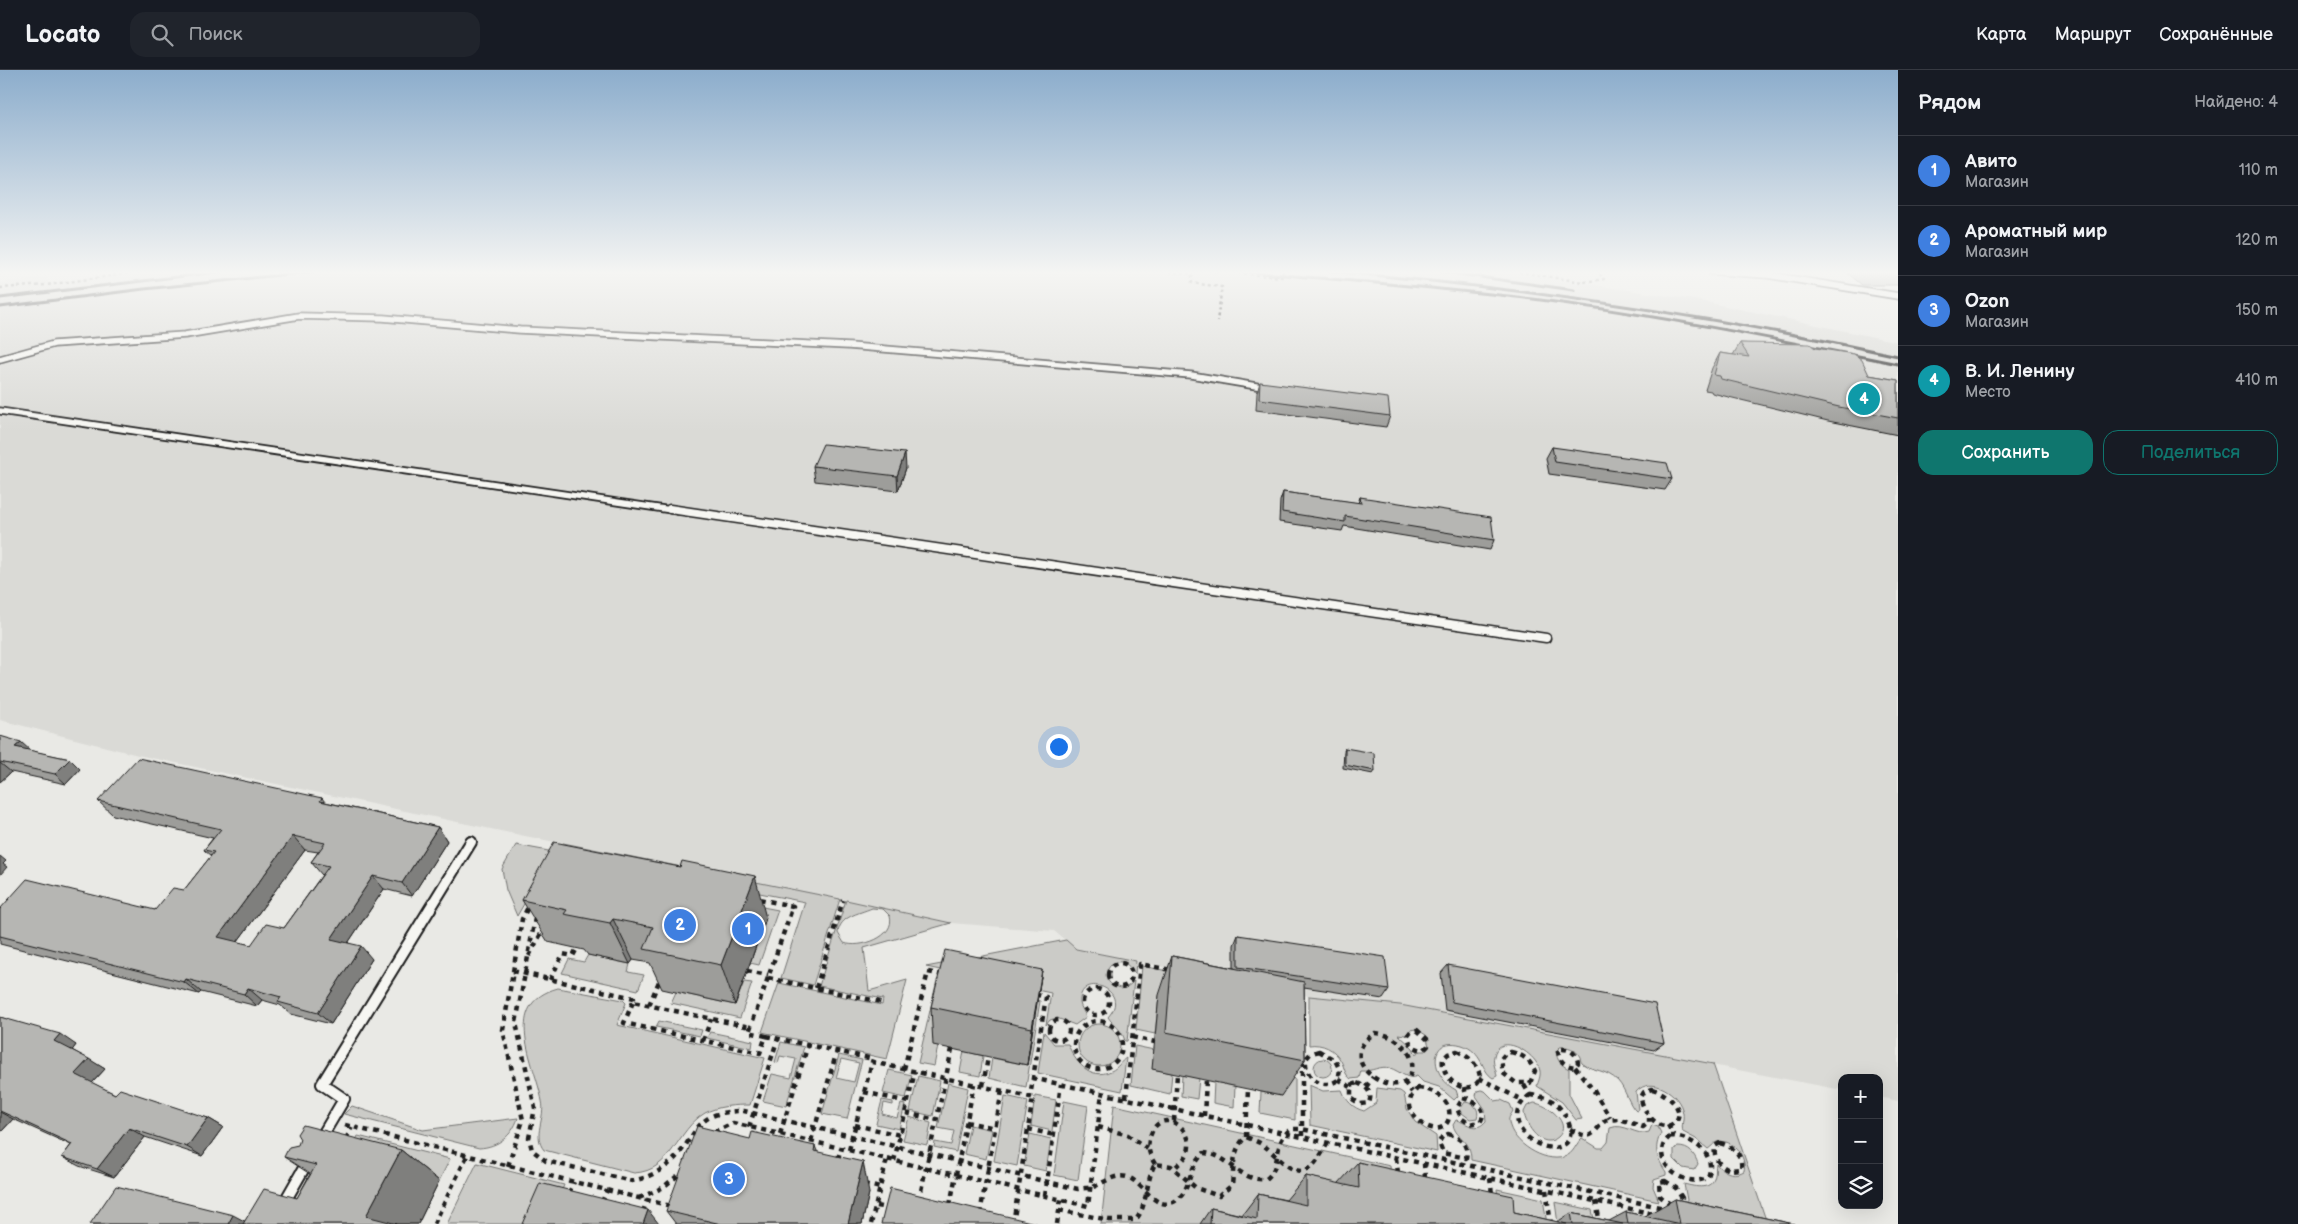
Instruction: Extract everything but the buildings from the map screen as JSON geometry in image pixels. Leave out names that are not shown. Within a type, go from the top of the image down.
[{"type":"lane","points":[[0,359],[54,344],[185,335],[246,325]]},
{"type":"lane","points":[[462,325],[520,330],[859,347],[1192,376],[1278,389]]},
{"type":"lane","points":[[0,411],[1546,638]]},
{"type":"lane","points":[[276,1216],[344,1099],[322,1084],[471,842]]},
{"type":"lane","points":[[306,1164],[321,1168]]},
{"type":"path","points":[[755,898],[792,906],[748,1032],[873,1059],[849,1150]]},
{"type":"path","points":[[816,988],[843,900]]},
{"type":"path","points":[[508,1166],[523,1120],[503,1030],[522,919],[531,902]]},
{"type":"path","points":[[536,916],[516,1023],[535,1108],[529,1138],[532,1150],[546,1161],[623,1179],[640,1180],[664,1169],[676,1159],[699,1125],[708,1118],[734,1111],[784,1120],[1078,1189],[1090,1187],[1111,1176],[1120,1176],[1138,1183],[1145,1193],[1155,1201],[1168,1204],[1181,1196],[1188,1183],[1192,1164],[1204,1153],[1222,1156],[1234,1169],[1254,1179],[1263,1179],[1270,1176],[1275,1166],[1280,1139],[1291,1129],[1302,1129],[1674,1208],[1680,1204],[1682,1198],[1674,1184],[1665,1181],[1659,1182],[1657,1188],[1659,1196],[1674,1208]]},
{"type":"path","points":[[529,956],[547,924]]},
{"type":"path","points":[[550,980],[563,954],[573,956],[577,948]]},
{"type":"path","points":[[1124,964],[1130,968],[1132,976],[1128,985],[1116,985],[1111,981],[1109,970],[1112,965],[1124,964]]},
{"type":"path","points":[[1126,1098],[1140,964],[1175,971]]},
{"type":"path","points":[[513,971],[634,998],[624,1023],[760,1053],[766,1036]]},
{"type":"path","points":[[747,971],[881,1002]]},
{"type":"path","points":[[904,1069],[928,972],[946,976]]},
{"type":"path","points":[[650,1006],[663,974]]},
{"type":"path","points":[[1132,976],[1138,978]]},
{"type":"path","points":[[1097,1017],[1082,1025],[1075,1036],[1075,1051],[1080,1060],[1088,1066],[1098,1069],[1116,1064],[1123,1049],[1122,1038],[1116,1029],[1109,1023],[1097,1017],[1086,1010],[1083,1004],[1083,997],[1086,992],[1092,989],[1105,994],[1108,1000],[1105,1012],[1097,1017]]},
{"type":"path","points":[[1013,1224],[1033,1097],[1030,1096],[1032,1078],[1046,996],[1026,992]]},
{"type":"path","points":[[633,1002],[750,1028]]},
{"type":"path","points":[[703,1041],[711,1019]]},
{"type":"path","points":[[1055,1020],[1062,1020],[1068,1024],[1068,1034],[1062,1040],[1055,1040],[1050,1036],[1048,1029],[1050,1023],[1055,1020]]},
{"type":"path","points":[[1041,1028],[1048,1029]]},
{"type":"path","points":[[1417,1030],[1428,1040],[1428,1046],[1424,1050],[1418,1050],[1410,1044],[1408,1035],[1411,1031],[1417,1030]]},
{"type":"path","points":[[1375,1033],[1384,1033],[1393,1037],[1404,1047],[1412,1059],[1412,1068],[1410,1076],[1404,1082],[1387,1084],[1373,1078],[1363,1067],[1359,1049],[1362,1042],[1375,1033]]},
{"type":"path","points":[[1068,1034],[1075,1036]]},
{"type":"path","points":[[1132,1037],[1155,1042]]},
{"type":"path","points":[[749,1127],[778,1038]]},
{"type":"path","points":[[1404,1047],[1410,1044]]},
{"type":"path","points":[[780,1134],[808,1045]]},
{"type":"path","points":[[1575,1067],[1578,1063],[1578,1058],[1574,1052],[1562,1048],[1558,1052],[1563,1064],[1575,1067],[1596,1091],[1610,1118]]},
{"type":"path","points":[[918,1206],[952,1049]]},
{"type":"path","points":[[1123,1049],[1131,1051]]},
{"type":"path","points":[[1457,1051],[1465,1054],[1473,1059],[1478,1067],[1478,1082],[1472,1087],[1464,1087],[1448,1079],[1443,1071],[1442,1063],[1444,1056],[1449,1052],[1457,1051]]},
{"type":"path","points":[[812,1151],[816,1128],[837,1052]]},
{"type":"path","points":[[1312,1052],[1326,1053],[1333,1057],[1338,1064],[1340,1072],[1338,1079],[1333,1084],[1318,1083],[1306,1071],[1303,1063],[1312,1052]]},
{"type":"path","points":[[1302,1053],[1302,1137]]},
{"type":"path","points":[[1505,1054],[1519,1054],[1532,1064],[1534,1078],[1530,1083],[1524,1085],[1516,1084],[1503,1072],[1501,1058],[1505,1054]]},
{"type":"path","points":[[983,1086],[988,1057]]},
{"type":"path","points":[[872,1062],[1030,1096]]},
{"type":"path","points":[[1295,1069],[1302,1071]]},
{"type":"path","points":[[894,1161],[915,1071]]},
{"type":"path","points":[[1174,1121],[1177,1074]]},
{"type":"path","points":[[1032,1078],[1658,1215]]},
{"type":"path","points":[[1366,1087],[1373,1078]]},
{"type":"path","points":[[1479,1078],[1520,1099]]},
{"type":"path","points":[[1338,1079],[1351,1087]]},
{"type":"path","points":[[1204,1116],[1206,1080]]},
{"type":"path","points":[[1404,1082],[1412,1092]]},
{"type":"path","points":[[1357,1083],[1366,1087],[1372,1097],[1369,1103],[1364,1105],[1357,1103],[1351,1098],[1349,1091],[1351,1087],[1357,1083]]},
{"type":"path","points":[[948,1213],[974,1084]]},
{"type":"path","points":[[1045,1196],[1062,1084]]},
{"type":"path","points":[[1524,1085],[1530,1095]]},
{"type":"path","points":[[1464,1087],[1467,1098]]},
{"type":"path","points":[[1418,1088],[1437,1091],[1444,1098],[1450,1111],[1448,1124],[1441,1128],[1432,1129],[1423,1125],[1415,1118],[1410,1109],[1409,1100],[1412,1092],[1418,1088]]},
{"type":"path","points":[[1246,1137],[1248,1089]]},
{"type":"path","points":[[978,1224],[1002,1090]]},
{"type":"path","points":[[1645,1090],[1660,1091],[1675,1103],[1678,1119],[1673,1124],[1668,1125],[1658,1123],[1650,1118],[1640,1102],[1640,1095],[1645,1090]]},
{"type":"path","points":[[864,1092],[908,1102]]},
{"type":"path","points":[[707,1135],[733,1123],[1088,1206],[1102,1093]]},
{"type":"path","points":[[1530,1095],[1541,1096],[1554,1102],[1563,1112],[1570,1129],[1570,1136],[1565,1144],[1556,1149],[1544,1148],[1532,1141],[1522,1131],[1516,1119],[1516,1108],[1520,1099],[1530,1095]]},
{"type":"path","points":[[1467,1098],[1476,1102],[1481,1108],[1483,1115],[1481,1121],[1476,1124],[1469,1124],[1463,1120],[1457,1110],[1458,1101],[1467,1098]]},
{"type":"path","points":[[1450,1111],[1457,1110]]},
{"type":"path","points":[[906,1113],[936,1120]]},
{"type":"path","points":[[1570,1129],[1579,1134],[1594,1135],[1600,1130],[1604,1120],[1610,1118],[1616,1118],[1643,1127],[1649,1122],[1650,1118]]},
{"type":"path","points":[[1155,1164],[1149,1150],[1148,1139],[1151,1130],[1156,1123],[1164,1120],[1174,1121],[1181,1124],[1187,1132],[1190,1142],[1183,1162],[1175,1168]]},
{"type":"path","points":[[331,1122],[680,1208]]},
{"type":"path","points":[[966,1122],[995,1128]]},
{"type":"path","points":[[856,1125],[900,1135]]},
{"type":"path","points":[[1668,1125],[1674,1136]]},
{"type":"path","points":[[343,1144],[352,1127]]},
{"type":"path","points":[[1098,1127],[1128,1135],[1149,1150]]},
{"type":"path","points":[[1441,1128],[1446,1135]]},
{"type":"path","points":[[1028,1129],[1054,1135]]},
{"type":"path","points":[[714,1139],[716,1130]]},
{"type":"path","points":[[764,1140],[767,1131]]},
{"type":"path","points":[[1446,1135],[1456,1136],[1462,1140],[1467,1148],[1466,1158],[1453,1156],[1443,1153],[1440,1149],[1439,1142],[1446,1135]]},
{"type":"path","points":[[1670,1136],[1690,1140],[1700,1148],[1707,1158],[1710,1168],[1708,1177],[1701,1182],[1692,1182],[1678,1176],[1664,1159],[1662,1149],[1664,1141],[1670,1136]]},
{"type":"path","points":[[1246,1137],[1264,1145],[1296,1171],[1304,1172],[1311,1168],[1318,1160],[1328,1143]]},
{"type":"path","points":[[1059,1210],[1124,1224],[1136,1220],[1150,1172],[1155,1164],[1164,1162],[1175,1168],[1188,1183],[1202,1191],[1218,1196],[1232,1185],[1236,1149],[1240,1140],[1246,1137]]},
{"type":"path","points":[[1720,1143],[1727,1145],[1741,1156],[1741,1169],[1736,1172],[1728,1171],[1720,1166],[1715,1157],[1713,1151],[1715,1146],[1720,1143]]},
{"type":"path","points":[[836,1167],[841,1148]]},
{"type":"path","points":[[434,1224],[468,1156]]},
{"type":"path","points":[[1453,1156],[1454,1170]]},
{"type":"path","points":[[1707,1158],[1715,1157]]},
{"type":"path","points":[[1396,1158],[1398,1183]]},
{"type":"path","points":[[871,1224],[887,1159]]},
{"type":"path","points":[[1424,1163],[1426,1189]]},
{"type":"path","points":[[640,1198],[654,1193],[667,1185],[684,1170]]},
{"type":"path","points":[[1674,1184],[1678,1176]]},
{"type":"path","points":[[1490,1178],[1492,1196]]},
{"type":"path","points":[[567,1199],[574,1182]]},
{"type":"path","points":[[861,1184],[880,1188]]},
{"type":"path","points":[[602,1205],[607,1190]]},
{"type":"path","points":[[1546,1190],[1551,1224]]},
{"type":"path","points":[[1058,1224],[1061,1199]]},
{"type":"path","points":[[641,1216],[647,1200]]},
{"type":"path","points":[[1596,1201],[1600,1224]]},
{"type":"path","points":[[876,1206],[892,1209]]},
{"type":"shaded area","points":[[0,325],[1816,325],[1898,342],[1898,1101],[1883,1098],[1883,1074],[1838,1074],[1838,1089],[1400,1005],[1309,996],[1076,949],[1054,931],[951,923],[138,755],[0,720]]},
{"type":"shaded area","points":[[563,843],[840,899],[813,985],[781,978],[805,902],[558,853]]},
{"type":"shaded area","points":[[516,845],[554,852],[517,916],[506,890],[502,869]]},
{"type":"shaded area","points":[[701,895],[778,910],[759,965],[750,963],[766,918]]},
{"type":"shaded area","points":[[846,900],[951,923],[864,948],[869,991],[907,980],[887,1059],[762,1032],[779,983],[882,1005],[883,999],[819,986]],"holes":[[[872,908],[883,909],[890,916],[888,930],[875,940],[867,943],[844,943],[838,933],[839,927],[846,919]]]},
{"type":"shaded area","points":[[1066,940],[1076,949],[1136,961],[1135,974],[1128,965],[1121,962],[1110,966],[1107,972],[1107,978],[1110,983],[1117,987],[1126,987],[1134,981],[1127,1041],[1125,1041],[1120,1030],[1108,1017],[1114,1008],[1114,999],[1110,992],[1104,988],[1089,986],[1083,991],[1080,1002],[1086,1017],[1075,1025],[1057,1018],[1050,1020],[1046,1025],[1051,993],[926,967]]},
{"type":"shaded area","points":[[588,955],[630,964],[628,972],[644,975],[638,990],[562,973],[569,959],[584,962]]},
{"type":"shaded area","points":[[1142,966],[1178,973],[1159,996],[1155,1034],[1136,1030]]},
{"type":"shaded area","points":[[937,980],[966,986],[938,1046],[934,1066],[918,1063]]},
{"type":"shaded area","points":[[744,982],[752,983],[740,1018],[671,1003],[676,992],[735,1005]]},
{"type":"shaded area","points":[[558,988],[623,1000],[626,1003],[617,1025],[765,1058],[750,1105],[721,1107],[705,1113],[687,1129],[666,1158],[647,1171],[634,1173],[544,1150],[539,1138],[543,1107],[529,1053],[526,1021],[530,1007],[540,996]]},
{"type":"shaded area","points":[[1309,996],[1400,1005],[1713,1064],[1767,1223],[1686,1206],[1687,1200],[1684,1184],[1703,1187],[1711,1184],[1714,1180],[1716,1164],[1732,1174],[1744,1171],[1743,1160],[1738,1150],[1723,1142],[1716,1143],[1708,1149],[1696,1139],[1683,1132],[1681,1106],[1671,1093],[1657,1086],[1649,1085],[1642,1087],[1636,1092],[1638,1110],[1636,1111],[1618,1081],[1609,1074],[1583,1064],[1578,1054],[1572,1049],[1560,1047],[1556,1051],[1560,1062],[1569,1069],[1569,1094],[1582,1119],[1576,1120],[1562,1102],[1537,1086],[1540,1071],[1537,1064],[1518,1047],[1503,1045],[1497,1049],[1493,1061],[1497,1076],[1493,1078],[1469,1048],[1451,1044],[1443,1046],[1438,1051],[1437,1067],[1447,1084],[1456,1090],[1458,1096],[1454,1100],[1439,1087],[1423,1082],[1417,1076],[1410,1077],[1390,1068],[1383,1067],[1361,1071],[1359,1078],[1351,1079],[1332,1050],[1319,1045],[1309,1045]],"holes":[[[1416,1029],[1426,1035],[1429,1046],[1425,1051],[1418,1051],[1416,1055],[1413,1048],[1398,1034],[1405,1035],[1410,1030]]]},
{"type":"shaded area","points":[[1023,998],[1040,1001],[1026,1087],[989,1078],[992,1058],[1027,1065]]},
{"type":"shaded area","points":[[659,1021],[702,1030],[700,1036],[656,1027]]},
{"type":"shaded area","points":[[1099,1024],[1114,1030],[1120,1045],[1114,1060],[1099,1066],[1084,1060],[1078,1045],[1084,1030]]},
{"type":"shaded area","points":[[710,1032],[753,1041],[752,1048],[707,1038]]},
{"type":"shaded area","points":[[1044,1032],[1054,1044],[1068,1044],[1079,1063],[1084,1068],[1096,1073],[1111,1071],[1126,1058],[1122,1091],[1038,1073]]},
{"type":"shaded area","points":[[781,1042],[804,1047],[786,1106],[763,1101],[772,1074],[791,1078],[796,1059],[780,1056],[778,1063],[775,1062]]},
{"type":"shaded area","points":[[1135,1046],[1154,1050],[1153,1069],[1172,1073],[1170,1094],[1131,1085]]},
{"type":"shaded area","points":[[964,1051],[983,1056],[980,1076],[960,1072]]},
{"type":"shaded area","points":[[839,1055],[862,1060],[847,1119],[822,1114]],"holes":[[[841,1059],[859,1063],[854,1082],[836,1078]]]},
{"type":"shaded area","points":[[1323,1059],[1329,1062],[1332,1068],[1329,1074],[1323,1077],[1317,1074],[1314,1068],[1317,1062]]},
{"type":"shaded area","points":[[889,1070],[912,1075],[906,1098],[883,1093]]},
{"type":"shaded area","points":[[1182,1075],[1199,1078],[1197,1099],[1181,1096]]},
{"type":"shaded area","points":[[918,1076],[940,1081],[933,1116],[910,1111]]},
{"type":"shaded area","points":[[1282,1076],[1295,1079],[1295,1120],[1260,1113],[1261,1092],[1281,1096]]},
{"type":"shaded area","points":[[1214,1082],[1235,1086],[1234,1107],[1213,1103]]},
{"type":"shaded area","points":[[948,1083],[968,1088],[956,1152],[934,1147],[935,1142],[951,1145],[954,1131],[938,1128]]},
{"type":"shaded area","points":[[1309,1085],[1323,1091],[1342,1090],[1350,1104],[1364,1111],[1376,1103],[1377,1088],[1400,1091],[1404,1094],[1407,1109],[1415,1122],[1436,1136],[1437,1152],[1310,1125]]},
{"type":"shaded area","points":[[1477,1091],[1485,1091],[1495,1101],[1501,1100],[1510,1104],[1513,1111],[1509,1117],[1511,1130],[1522,1144],[1530,1150],[1547,1157],[1567,1156],[1582,1138],[1598,1148],[1603,1148],[1608,1142],[1610,1128],[1621,1127],[1644,1133],[1649,1132],[1652,1125],[1658,1127],[1661,1133],[1657,1144],[1657,1153],[1666,1172],[1666,1175],[1654,1179],[1653,1187],[1659,1201],[1471,1160],[1469,1147],[1453,1125],[1456,1120],[1475,1127],[1482,1125],[1486,1121],[1485,1109],[1476,1096]]},
{"type":"shaded area","points":[[1005,1096],[1028,1101],[1017,1166],[994,1161]]},
{"type":"shaded area","points":[[1035,1096],[1056,1100],[1052,1131],[1031,1126]]},
{"type":"shaded area","points":[[882,1100],[893,1102],[893,1105],[884,1103],[882,1114],[897,1118],[901,1104],[905,1105],[899,1129],[876,1124]]},
{"type":"shaded area","points":[[1064,1101],[1088,1106],[1078,1180],[1054,1175]]},
{"type":"shaded area","points":[[1465,1102],[1476,1107],[1478,1112],[1477,1118],[1470,1119],[1462,1113],[1461,1108]]},
{"type":"shaded area","points":[[1534,1103],[1545,1107],[1560,1120],[1562,1132],[1558,1137],[1546,1141],[1535,1135],[1527,1123],[1524,1112],[1527,1106]]},
{"type":"shaded area","points":[[1114,1105],[1390,1166],[1393,1207],[1243,1224],[1101,1224]]},
{"type":"shaded area","points":[[352,1106],[423,1130],[518,1118],[508,1135],[498,1143],[479,1148],[344,1114]]},
{"type":"shaded area","points":[[909,1117],[931,1123],[927,1145],[903,1140]]},
{"type":"shaded area","points":[[970,1125],[992,1130],[986,1159],[964,1154]]},
{"type":"shaded area","points":[[1030,1134],[1051,1139],[1046,1171],[1024,1166]]},
{"type":"shaded area","points":[[358,1136],[450,1159],[439,1181],[347,1157]]},
{"type":"shaded area","points":[[1678,1147],[1685,1148],[1693,1154],[1698,1164],[1694,1170],[1683,1168],[1674,1159],[1674,1149]]},
{"type":"shaded area","points":[[477,1163],[564,1185],[548,1224],[447,1224]]},
{"type":"shaded area","points":[[1497,1189],[1543,1199],[1547,1224],[1501,1224]]},
{"type":"shaded area","points":[[1555,1202],[1592,1210],[1595,1224],[1558,1224]]},
{"type":"railway","points":[[1698,325],[1898,364]]},
{"type":"railway","points":[[1738,325],[1898,356]]},
{"type":"place","name":"В. И. Ленину","points":[[1864,399]]},
{"type":"place","name":"Ароматный мир","points":[[680,925]]},
{"type":"place","name":"Авито","points":[[748,929]]},
{"type":"place","name":"Ozon","points":[[729,1179]]}]
